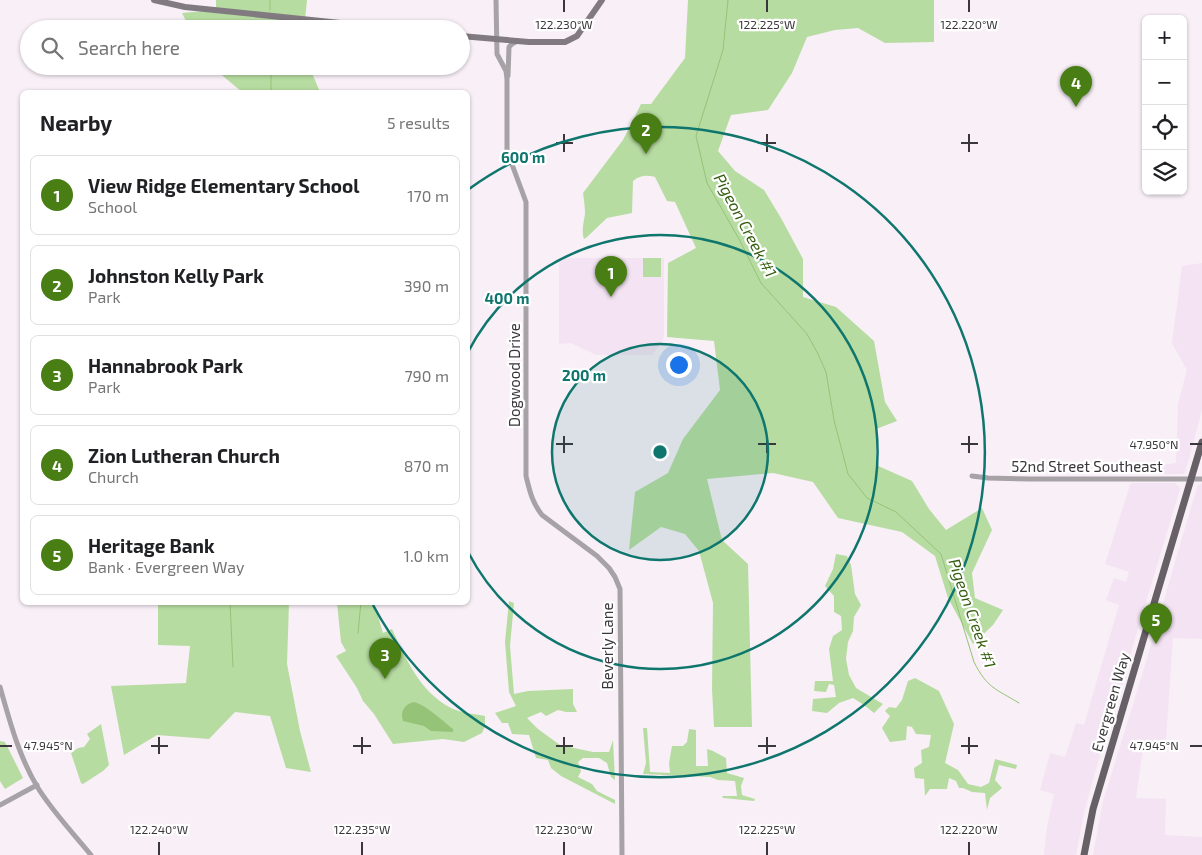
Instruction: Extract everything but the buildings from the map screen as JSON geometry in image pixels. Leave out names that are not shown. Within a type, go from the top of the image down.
[{"type":"main road","points":[[154,0],[186,7],[311,20]]},
{"type":"main road","points":[[470,37],[518,41],[565,42],[577,36],[602,0]]},
{"type":"main road","name":"Evergreen Way","points":[[1084,855],[1094,806],[1202,442]]},
{"type":"street","name":"Dogwood Drive","points":[[496,0],[498,56],[505,69],[507,79],[507,151],[526,202],[526,476]]},
{"type":"street","points":[[507,79],[509,72],[509,47],[518,41]]},
{"type":"street","name":"Beverly Lane","points":[[526,476],[530,496],[536,508],[542,515],[610,568],[620,589],[622,855]]},
{"type":"street","name":"52nd Street Southeast","points":[[972,476],[1022,479],[1202,479]]},
{"type":"street","points":[[0,686],[17,744],[36,785],[91,855]]},
{"type":"street","points":[[0,805],[36,785]]},
{"type":"shaded area","points":[[216,0],[307,0],[305,20],[186,20],[182,13],[216,10]]},
{"type":"shaded area","points":[[688,0],[934,0],[934,42],[885,43],[858,28],[835,30],[807,37],[792,73],[768,110],[731,115],[718,151],[735,171],[764,190],[781,218],[803,259],[803,297],[836,307],[874,341],[885,402],[897,421],[876,429],[876,465],[912,481],[929,509],[946,530],[982,508],[992,530],[972,573],[975,598],[1003,610],[993,625],[973,644],[948,598],[935,556],[902,532],[838,518],[813,482],[773,473],[707,479],[722,540],[748,564],[752,727],[714,727],[712,689],[713,603],[699,551],[685,534],[661,527],[629,550],[635,492],[668,473],[683,439],[720,390],[714,341],[667,337],[668,263],[696,248],[675,202],[667,201],[655,177],[649,176],[633,181],[632,213],[607,218],[584,239],[583,232],[585,206],[583,193],[623,140],[641,104],[651,104],[685,58]]},
{"type":"shaded area","points":[[222,75],[313,75],[319,90],[240,90]]},
{"type":"shaded area","points":[[559,258],[664,258],[664,336],[661,344],[652,355],[596,355],[571,343],[559,344]]},
{"type":"shaded area","points":[[643,258],[661,258],[661,277],[643,277]]},
{"type":"shaded area","points":[[1202,263],[1202,410],[1185,473],[1162,474],[1161,465],[1176,463],[1178,404],[1187,370],[1172,343],[1182,266]]},
{"type":"shaded area","points":[[1132,483],[1175,483],[1180,489],[1091,786],[1076,855],[1044,855],[1047,827],[1054,794],[1040,790],[1050,753],[1065,757],[1076,723],[1084,725],[1119,605],[1106,600],[1114,578],[1126,582],[1129,572],[1105,564]]},
{"type":"shaded area","points":[[1202,483],[1202,639],[1173,638],[1166,740],[1144,740],[1136,798],[1166,799],[1165,835],[1202,837],[1202,855],[1093,855],[1103,801],[1197,487]]},
{"type":"shaded area","points":[[836,554],[847,556],[851,565],[855,594],[861,605],[854,617],[853,631],[848,642],[846,659],[849,675],[856,688],[883,704],[874,713],[853,698],[839,703],[827,713],[812,711],[813,699],[836,697],[834,685],[829,684],[826,692],[814,691],[815,681],[833,681],[829,649],[833,636],[842,630],[841,616],[834,612],[834,596],[825,586],[833,569]]},
{"type":"shaded area","points":[[509,601],[514,603],[510,646],[514,694],[528,691],[573,689],[573,704],[577,712],[558,710],[546,716],[541,712],[527,718],[538,729],[560,745],[593,752],[609,752],[613,740],[615,780],[611,777],[607,763],[599,758],[583,758],[578,762],[581,771],[578,777],[592,784],[597,791],[615,800],[615,804],[561,776],[551,768],[548,760],[536,758],[529,735],[512,734],[508,723],[502,723],[495,713],[516,706],[509,692],[505,642]]},
{"type":"shaded area","points":[[158,605],[289,605],[287,664],[300,731],[311,772],[286,768],[270,716],[235,712],[209,739],[157,735],[124,755],[111,686],[186,683],[190,646],[158,645]]},
{"type":"shaded area","points":[[337,605],[375,605],[383,633],[392,629],[422,684],[440,701],[451,708],[485,716],[485,726],[482,733],[464,742],[443,739],[393,744],[374,714],[363,701],[357,688],[336,656],[346,651],[341,642]]},
{"type":"shaded area","points":[[915,678],[939,691],[954,724],[945,763],[958,770],[968,784],[981,787],[989,783],[995,759],[1017,765],[1016,769],[999,765],[995,780],[1002,788],[990,798],[987,810],[985,793],[959,788],[956,781],[949,778],[947,789],[930,789],[925,796],[924,779],[915,778],[914,768],[922,763],[921,750],[929,747],[931,735],[916,734],[912,727],[907,726],[906,740],[890,742],[882,728],[890,716],[885,711],[889,707],[896,708],[902,700],[908,681]]},
{"type":"shaded area","points":[[414,702],[424,706],[453,729],[453,732],[431,731],[424,726],[403,721],[404,709]]},
{"type":"shaded area","points":[[101,724],[109,765],[83,784],[81,783],[71,753],[78,748],[84,747],[90,739],[87,734]]},
{"type":"shaded area","points":[[643,728],[647,728],[650,772],[670,773],[669,763],[672,746],[683,746],[687,742],[689,729],[696,730],[696,766],[708,766],[707,749],[726,758],[727,773],[744,778],[741,786],[742,795],[755,799],[754,801],[723,798],[722,796],[737,796],[735,781],[718,780],[710,777],[643,774],[646,763]]},
{"type":"shaded area","points":[[0,741],[5,742],[23,778],[5,789],[0,781]]},
{"type":"waterway","points":[[270,0],[270,10]]},
{"type":"waterway","name":"Pigeon Creek #1","points":[[728,0],[723,50],[696,136],[707,183],[739,239],[761,283],[807,334],[817,352],[826,372],[834,420],[848,474],[867,498],[896,512],[941,554],[974,662],[988,683],[1019,703]]},
{"type":"waterway","points":[[271,75],[271,90]]},
{"type":"waterway","points":[[230,605],[233,667]]},
{"type":"waterway","points":[[358,633],[361,605]]},
{"type":"place","name":"Zion Lutheran Church","points":[[1076,107]]},
{"type":"place","name":"Johnston Kelly Park","points":[[646,154]]},
{"type":"place","name":"View Ridge Elementary School","points":[[611,297]]},
{"type":"place","name":"Heritage Bank","points":[[1156,644]]},
{"type":"place","name":"Hannabrook Park","points":[[385,679]]}]
